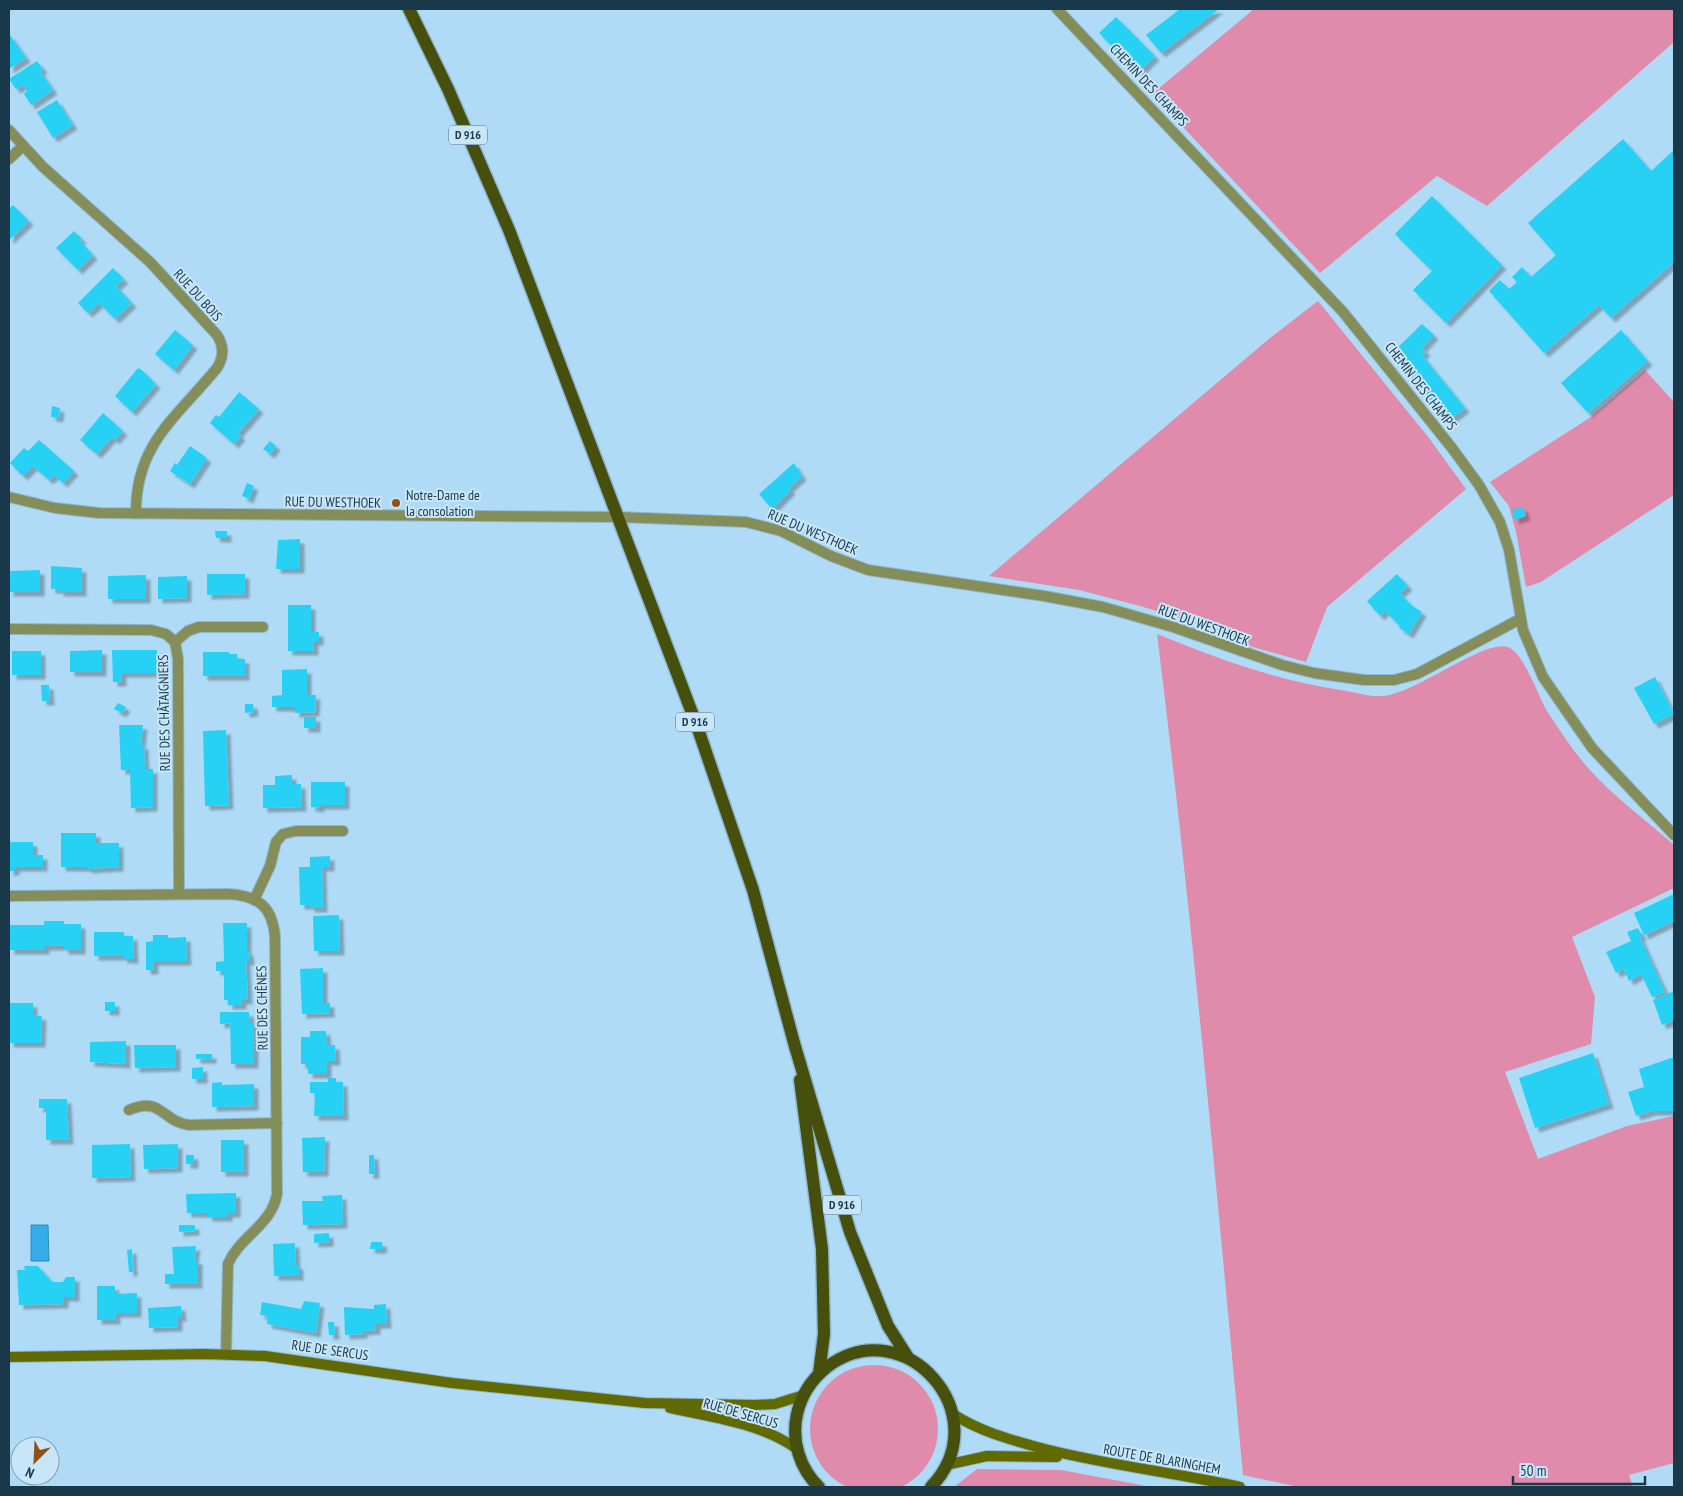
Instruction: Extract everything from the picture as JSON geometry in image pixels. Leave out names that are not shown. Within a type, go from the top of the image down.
[{"type":"main road","name":"D 916","points":[[409,9],[448,89],[506,223],[731,822],[767,941],[794,1043],[810,1092],[838,1194],[858,1254],[888,1326],[909,1359]]},
{"type":"main road","name":"D 916","points":[[794,1043],[811,1152],[822,1249],[824,1334],[819,1374]]},
{"type":"main road","points":[[819,1487],[804,1468],[797,1448],[795,1424],[804,1395],[819,1374],[841,1359],[861,1352],[889,1352],[909,1359],[927,1371],[945,1393],[952,1414],[953,1444],[946,1465],[931,1487]]},
{"type":"street","name":"CHEMIN DES CHAMPS","points":[[1057,9],[1343,312],[1441,433],[1479,485],[1500,522],[1509,550],[1520,620],[1530,650],[1544,676],[1582,735],[1611,770],[1674,835]]},
{"type":"street","name":"RUE DU BOIS","points":[[9,130],[62,184],[150,262],[217,335],[222,345],[222,358],[217,368],[159,435],[148,452],[138,482],[136,514]]},
{"type":"street","points":[[9,158],[23,146]]},
{"type":"street","name":"RUE DU WESTHOEK","points":[[9,497],[69,511],[136,514],[618,517],[697,519],[757,524],[787,533],[832,556],[868,570],[1044,596],[1102,607],[1173,627],[1282,665],[1348,678],[1394,680],[1417,674],[1520,620]]},
{"type":"street","points":[[175,642],[188,631],[199,628],[263,627]]},
{"type":"street","name":"RUE DES CHÂTAIGNIERS","points":[[9,629],[151,630],[166,634],[175,642],[178,658],[179,894]]},
{"type":"street","points":[[9,896],[179,894],[238,895],[254,900],[270,866],[276,842],[283,834],[296,831],[343,831]]},
{"type":"street","name":"RUE DES CHÊNES","points":[[226,1354],[228,1264],[234,1252],[267,1218],[274,1207],[277,1194],[274,928],[270,915],[254,900]]},
{"type":"street","points":[[129,1110],[144,1105],[153,1106],[177,1122],[189,1124],[277,1123]]},
{"type":"street","name":"RUE DE SERCUS","points":[[9,1357],[226,1354],[305,1360],[452,1382],[645,1403],[775,1404],[804,1395]]},
{"type":"street","name":"RUE DE SERCUS","points":[[645,1403],[761,1430],[797,1448]]},
{"type":"street","name":"ROUTE DE BLARINGHEM","points":[[952,1414],[992,1433],[1078,1458]]},
{"type":"street","name":"ROUTE DE BLARINGHEM","points":[[946,1465],[975,1457],[999,1455],[1078,1458],[1179,1474],[1240,1487]]},
{"type":"shaded area","points":[[1254,9],[1674,9],[1674,42],[1487,206],[1437,176],[1320,273],[1152,94]]},
{"type":"shaded area","points":[[1318,301],[1429,438],[1466,489],[1327,607],[1306,662],[1253,647],[1193,622],[1140,606],[1079,590],[989,576],[1270,338]]},
{"type":"shaded area","points":[[1645,370],[1674,402],[1674,495],[1541,582],[1526,587],[1516,532],[1509,506],[1490,482],[1591,417]]},
{"type":"shaded area","points":[[1157,634],[1225,660],[1293,681],[1378,696],[1397,693],[1414,686],[1483,651],[1497,647],[1508,647],[1520,657],[1547,711],[1583,762],[1609,789],[1674,845],[1674,888],[1572,937],[1595,997],[1591,1044],[1505,1072],[1538,1159],[1627,1126],[1674,1116],[1674,1463],[1629,1475],[1633,1487],[1299,1487],[1243,1475],[1193,949]]},
{"type":"shaded area","points":[[874,1365],[898,1370],[910,1376],[919,1384],[927,1393],[933,1405],[938,1429],[933,1453],[927,1465],[919,1474],[910,1482],[898,1488],[874,1493],[850,1488],[838,1482],[829,1474],[821,1465],[815,1453],[810,1429],[815,1405],[821,1393],[829,1384],[838,1376],[850,1370]]},
{"type":"shaded area","points":[[977,1469],[1061,1470],[1152,1487],[954,1487]]},
{"type":"water","points":[[31,1225],[48,1225],[49,1261],[31,1261]]},
{"type":"building","points":[[1180,9],[1219,9],[1161,53],[1146,35]]},
{"type":"building","points":[[1116,17],[1155,56],[1138,73],[1099,33]]},
{"type":"building","points":[[9,36],[26,58],[9,69]]},
{"type":"building","points":[[37,61],[43,69],[40,71],[53,90],[31,105],[24,94],[27,91],[23,85],[16,89],[9,79]]},
{"type":"building","points":[[57,100],[73,125],[53,138],[37,112]]},
{"type":"building","points":[[1623,139],[1651,171],[1674,150],[1674,262],[1611,318],[1599,305],[1544,353],[1489,291],[1500,280],[1509,289],[1517,282],[1512,277],[1522,267],[1531,277],[1556,255],[1528,223]]},
{"type":"building","points":[[1432,196],[1502,265],[1446,323],[1413,290],[1432,271],[1395,234]]},
{"type":"building","points":[[13,205],[29,221],[9,240],[9,209]]},
{"type":"building","points":[[74,231],[82,239],[80,241],[93,255],[78,270],[56,248]]},
{"type":"building","points":[[113,268],[124,279],[116,286],[132,303],[115,319],[99,303],[88,313],[78,303]]},
{"type":"building","points":[[1422,324],[1434,335],[1422,348],[1426,352],[1422,355],[1465,408],[1447,422],[1392,353]]},
{"type":"building","points":[[175,330],[193,345],[174,370],[155,354]]},
{"type":"building","points":[[1621,330],[1648,361],[1588,413],[1561,383]]},
{"type":"building","points":[[138,368],[156,384],[132,412],[115,396]]},
{"type":"building","points":[[239,392],[259,409],[238,433],[241,436],[234,444],[210,423],[216,415],[219,417]]},
{"type":"building","points":[[52,406],[60,408],[59,418],[51,417]]},
{"type":"building","points":[[103,413],[123,431],[115,440],[112,437],[97,454],[80,440]]},
{"type":"building","points":[[39,440],[74,471],[63,483],[54,475],[49,480],[33,466],[23,476],[10,463],[24,448],[28,451]]},
{"type":"building","points":[[270,441],[276,446],[270,454],[263,449]]},
{"type":"building","points":[[190,446],[207,458],[190,484],[170,471],[175,463],[177,465]]},
{"type":"building","points":[[794,463],[802,476],[789,488],[791,490],[772,509],[759,494]]},
{"type":"building","points":[[247,483],[254,486],[249,499],[242,496]]},
{"type":"building","points":[[1523,507],[1526,516],[1515,520],[1512,510]]},
{"type":"building","points":[[215,531],[227,531],[227,538],[216,538]]},
{"type":"building","points":[[300,539],[300,569],[276,569],[278,540]]},
{"type":"building","points":[[51,566],[82,568],[82,592],[59,592],[59,589],[51,589]]},
{"type":"building","points":[[40,570],[40,592],[9,592],[9,571]]},
{"type":"building","points":[[207,574],[245,574],[245,594],[207,595]]},
{"type":"building","points":[[1397,574],[1408,586],[1400,593],[1411,605],[1422,612],[1409,634],[1399,628],[1400,626],[1385,611],[1380,616],[1367,601]]},
{"type":"building","points":[[146,575],[146,599],[108,599],[108,576]]},
{"type":"building","points":[[187,576],[187,598],[158,599],[158,577]]},
{"type":"building","points":[[288,605],[311,605],[311,632],[319,632],[319,641],[314,641],[314,651],[288,651]]},
{"type":"building","points":[[102,650],[102,672],[70,672],[70,651]]},
{"type":"building","points":[[112,650],[157,650],[157,673],[122,673],[122,682],[113,682]]},
{"type":"building","points":[[12,651],[41,651],[41,675],[12,675]]},
{"type":"building","points":[[203,652],[229,652],[229,654],[237,654],[237,659],[245,659],[245,676],[203,676]]},
{"type":"building","points":[[307,669],[307,695],[316,695],[315,712],[295,713],[295,707],[272,707],[272,696],[282,695],[282,670]]},
{"type":"building","points":[[1655,677],[1674,714],[1654,724],[1634,688]]},
{"type":"building","points":[[41,685],[49,685],[50,701],[42,701]]},
{"type":"building","points":[[118,703],[126,707],[122,713],[114,709]]},
{"type":"building","points":[[245,704],[253,704],[254,712],[245,713]]},
{"type":"building","points":[[304,717],[316,717],[316,728],[304,728]]},
{"type":"building","points":[[119,725],[143,725],[141,745],[144,745],[145,769],[153,769],[153,807],[131,808],[130,770],[121,770]]},
{"type":"building","points":[[226,730],[229,805],[205,806],[203,731]]},
{"type":"building","points":[[292,775],[292,784],[301,784],[302,807],[263,808],[263,785],[275,785],[275,776]]},
{"type":"building","points":[[311,782],[345,782],[345,805],[320,805],[320,808],[311,807]]},
{"type":"building","points":[[61,833],[96,833],[96,843],[119,843],[119,867],[87,869],[87,867],[61,867]]},
{"type":"building","points":[[10,842],[33,842],[33,855],[43,855],[43,867],[15,867],[15,871],[9,871]]},
{"type":"building","points":[[330,856],[330,867],[322,867],[323,908],[310,908],[310,905],[300,905],[299,867],[310,867],[310,857]]},
{"type":"building","points":[[1674,894],[1674,921],[1644,935],[1634,913]]},
{"type":"building","points":[[339,915],[340,951],[314,951],[313,916]]},
{"type":"building","points":[[9,921],[10,925],[44,925],[44,921],[64,921],[64,924],[81,924],[81,950],[64,950],[64,946],[45,946],[45,950],[10,950]]},
{"type":"building","points":[[223,923],[247,923],[247,951],[249,951],[250,961],[246,961],[248,1000],[242,1000],[242,1005],[228,1005],[228,1000],[224,1000],[224,971],[216,971],[216,962],[224,961]]},
{"type":"building","points":[[1638,928],[1642,936],[1640,937],[1665,992],[1652,997],[1641,974],[1629,981],[1624,969],[1616,973],[1606,952],[1631,941],[1627,932]]},
{"type":"building","points":[[94,932],[124,932],[124,936],[133,936],[134,959],[123,959],[123,956],[94,956]]},
{"type":"building","points":[[153,935],[168,935],[168,938],[186,937],[187,961],[154,961],[154,970],[146,970],[146,942],[153,941]]},
{"type":"building","points":[[323,968],[323,1003],[330,1003],[330,1013],[302,1014],[300,969]]},
{"type":"building","points":[[1674,991],[1674,1020],[1662,1025],[1653,1000]]},
{"type":"building","points":[[105,1002],[115,1002],[115,1011],[105,1011]]},
{"type":"building","points":[[10,1003],[33,1003],[33,1015],[42,1016],[41,1043],[9,1043]]},
{"type":"building","points":[[220,1012],[249,1012],[250,1023],[254,1023],[254,1064],[231,1064],[230,1023],[220,1024]]},
{"type":"building","points":[[310,1031],[326,1031],[327,1045],[335,1045],[336,1061],[327,1061],[327,1074],[308,1074],[308,1064],[301,1064],[301,1037],[310,1037]]},
{"type":"building","points":[[126,1041],[126,1064],[90,1062],[90,1042]]},
{"type":"building","points":[[134,1045],[176,1045],[176,1067],[135,1068]]},
{"type":"building","points":[[1593,1053],[1609,1104],[1535,1128],[1519,1078]]},
{"type":"building","points":[[196,1054],[212,1054],[212,1059],[196,1059]]},
{"type":"building","points":[[1674,1057],[1674,1111],[1652,1111],[1636,1116],[1628,1092],[1644,1087],[1639,1069]]},
{"type":"building","points":[[203,1067],[203,1079],[192,1079],[192,1068]]},
{"type":"building","points":[[328,1078],[336,1078],[336,1082],[343,1082],[344,1116],[314,1116],[315,1093],[310,1093],[310,1082],[328,1082]]},
{"type":"building","points":[[222,1082],[222,1085],[254,1084],[254,1106],[212,1107],[212,1083]]},
{"type":"building","points":[[39,1099],[67,1099],[69,1140],[46,1140],[46,1108],[39,1108]]},
{"type":"building","points":[[325,1137],[324,1172],[303,1172],[302,1138]]},
{"type":"building","points":[[221,1140],[244,1140],[244,1172],[221,1172]]},
{"type":"building","points":[[130,1144],[131,1177],[92,1178],[92,1145]]},
{"type":"building","points":[[178,1144],[178,1168],[144,1169],[143,1145]]},
{"type":"building","points":[[186,1155],[194,1155],[194,1164],[186,1164]]},
{"type":"building","points":[[369,1155],[374,1155],[375,1174],[369,1174]]},
{"type":"building","points":[[236,1193],[236,1213],[228,1213],[228,1217],[208,1217],[208,1213],[187,1213],[186,1194]]},
{"type":"building","points":[[342,1195],[343,1224],[303,1225],[302,1201],[323,1201],[322,1196]]},
{"type":"building","points":[[179,1225],[195,1225],[195,1231],[179,1232]]},
{"type":"building","points":[[329,1233],[329,1242],[314,1243],[314,1234]]},
{"type":"building","points":[[371,1242],[382,1242],[383,1249],[370,1249]]},
{"type":"building","points":[[295,1243],[296,1265],[299,1265],[299,1276],[274,1276],[273,1244]]},
{"type":"building","points":[[196,1246],[194,1260],[198,1260],[198,1284],[165,1284],[165,1274],[174,1274],[172,1247]]},
{"type":"building","points":[[132,1249],[133,1272],[129,1272],[127,1250]]},
{"type":"building","points":[[24,1266],[38,1266],[52,1282],[63,1282],[66,1277],[75,1277],[75,1297],[64,1297],[64,1304],[19,1305],[17,1270],[25,1270]]},
{"type":"building","points":[[97,1286],[115,1286],[115,1294],[137,1293],[137,1313],[116,1313],[116,1320],[97,1320]]},
{"type":"building","points":[[304,1301],[320,1303],[316,1333],[267,1324],[268,1316],[260,1315],[262,1302],[301,1309]]},
{"type":"building","points":[[386,1304],[387,1324],[376,1324],[376,1330],[363,1331],[363,1334],[345,1335],[344,1307],[374,1309],[374,1305]]},
{"type":"building","points":[[181,1306],[182,1317],[178,1317],[178,1327],[149,1328],[148,1308]]},
{"type":"building","points":[[328,1322],[334,1322],[335,1335],[329,1335]]},
{"type":"place","name":"Notre-Dame de la consolation","points":[[396,503]]}]
